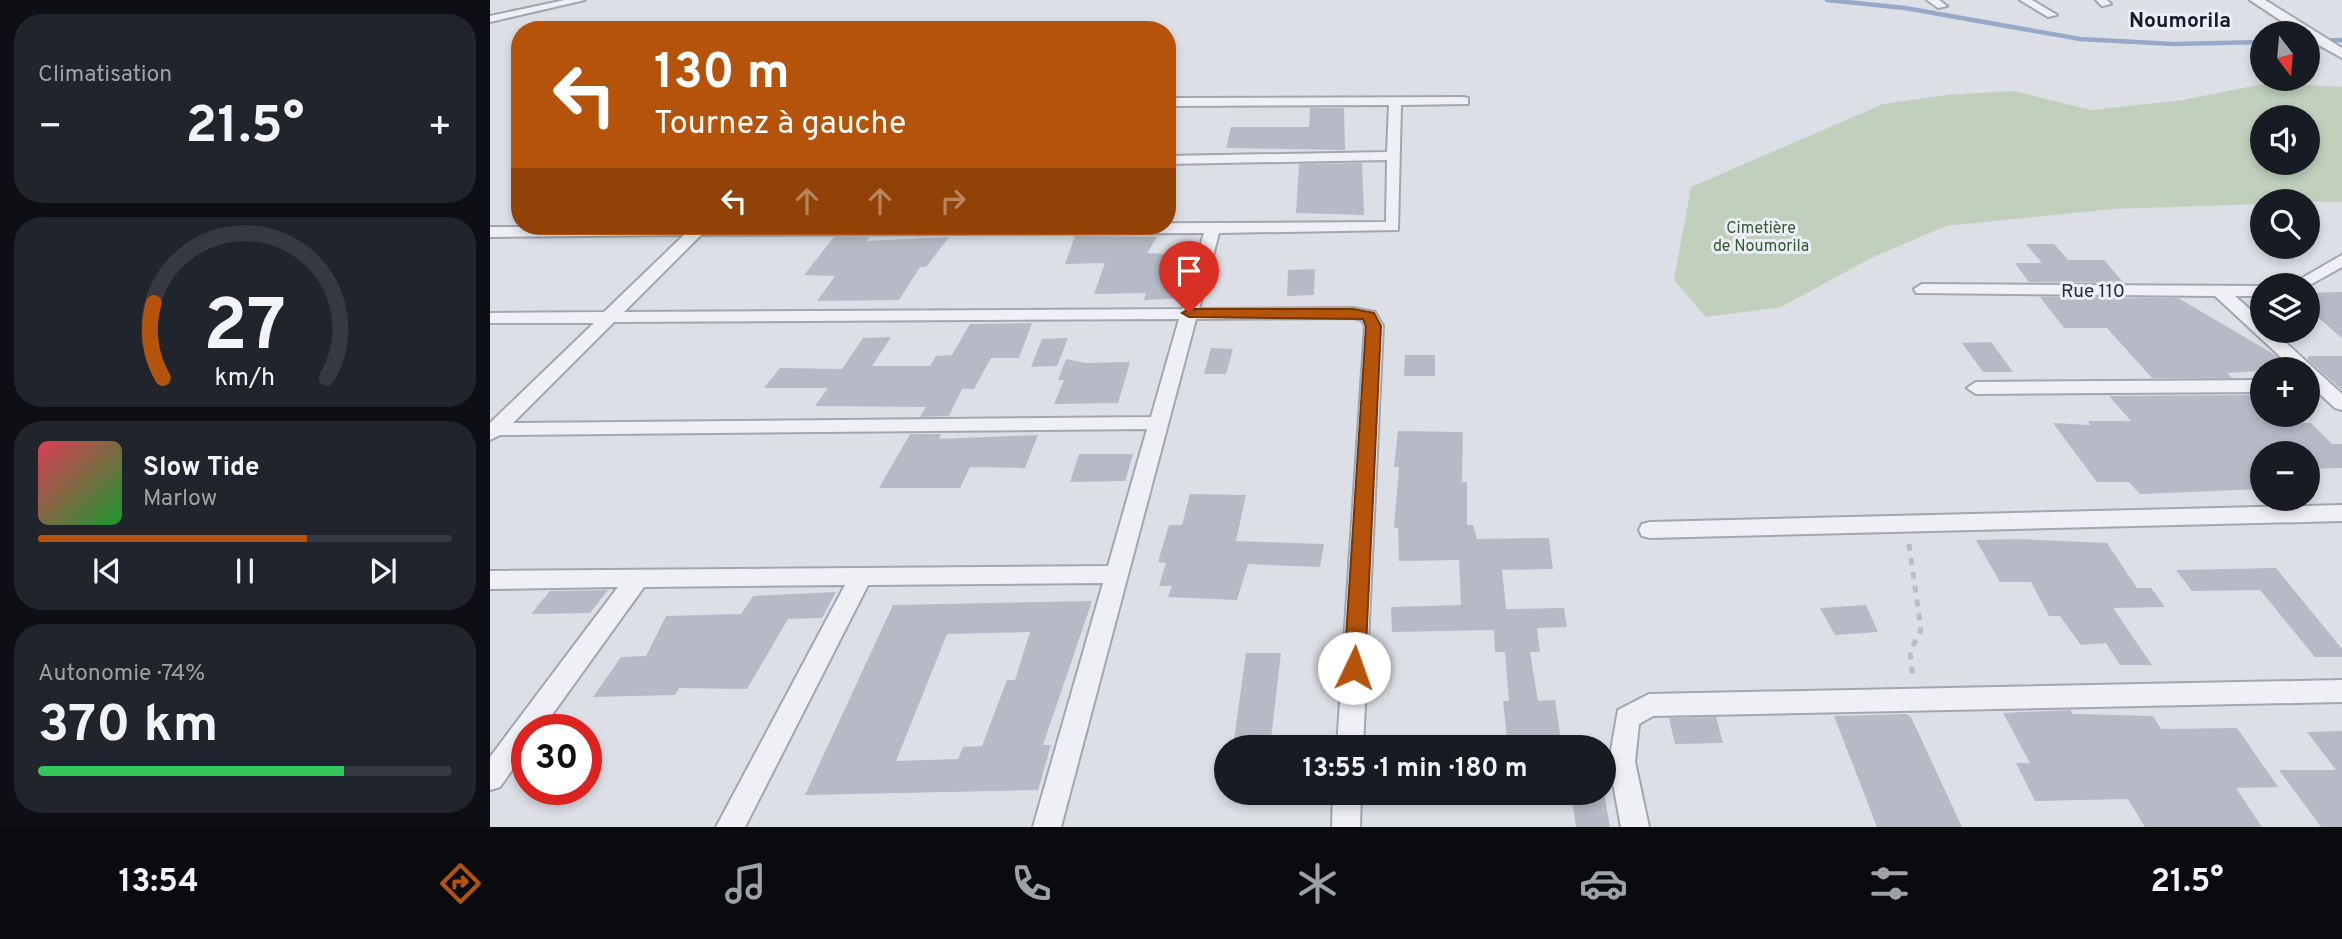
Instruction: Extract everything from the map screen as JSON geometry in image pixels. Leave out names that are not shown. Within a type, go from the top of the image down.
[{"type":"street","points":[[490,19],[580,0]]},
{"type":"street","points":[[2025,0],[2052,15]]},
{"type":"street","points":[[2256,0],[2338,51]]},
{"type":"street","points":[[1176,102],[1464,100]]},
{"type":"street","points":[[1176,228],[1393,227],[1395,101]]},
{"type":"street","points":[[1176,160],[1394,156]]},
{"type":"street","points":[[1047,827],[1213,228]]},
{"type":"street","points":[[490,232],[511,231]]},
{"type":"street","points":[[492,430],[693,235]]},
{"type":"street","points":[[2319,273],[2342,260]]},
{"type":"street","name":"Rue 110","points":[[1922,289],[2250,291]]},
{"type":"street","points":[[2220,291],[2291,357]]},
{"type":"street","points":[[490,318],[1189,313],[1353,313],[1369,316],[1374,326],[1351,735]]},
{"type":"street","points":[[2320,382],[2342,385]]},
{"type":"street","points":[[1976,388],[2250,386]]},
{"type":"street","points":[[2320,387],[2342,404]]},
{"type":"street","points":[[492,430],[1159,423]]},
{"type":"street","points":[[1650,530],[2342,513]]},
{"type":"street","points":[[490,580],[1117,574]]},
{"type":"street","points":[[730,827],[861,577]]},
{"type":"street","points":[[490,778],[637,579]]},
{"type":"street","points":[[1635,827],[1622,762],[1627,718],[1649,705],[2342,691]]},
{"type":"street","points":[[1346,827],[1347,805]]},
{"type":"path","points":[[1906,522],[1921,630],[1910,652],[1916,700]]},
{"type":"green space","name":"Cimetière de Noumorila","points":[[2320,86],[2342,87],[2342,202],[2320,202],[2320,189],[2250,189],[2250,204],[2113,209],[1946,226],[1871,258],[1781,307],[1706,317],[1674,280],[1691,187],[1883,104],[1946,95],[2014,91],[2091,110],[2183,100],[2250,87],[2250,91],[2320,91]]},
{"type":"building","points":[[1310,108],[1344,108],[1345,150],[1226,148],[1231,127],[1309,127]]},
{"type":"building","points":[[1362,163],[1364,215],[1296,213],[1299,164]]},
{"type":"building","points":[[1075,236],[1157,237],[1147,253],[1166,254],[1163,259],[1190,258],[1182,298],[1144,300],[1146,293],[1094,294],[1105,263],[1065,264]]},
{"type":"building","points":[[834,237],[870,237],[866,241],[949,237],[926,267],[920,267],[899,300],[817,301],[835,276],[804,275]]},
{"type":"building","points":[[2026,244],[2054,244],[2068,260],[2104,260],[2124,283],[2029,282],[2015,263],[2042,263]]},
{"type":"building","points":[[1315,269],[1314,295],[1287,296],[1288,270]]},
{"type":"building","points":[[2342,292],[2342,338],[2320,319],[2320,293]]},
{"type":"building","points":[[2040,297],[2178,298],[2250,340],[2250,343],[2255,343],[2278,357],[2250,357],[2250,372],[2227,373],[2232,378],[2152,378],[2107,328],[2064,328]]},
{"type":"building","points":[[1032,323],[1019,358],[991,358],[974,389],[962,389],[949,416],[920,417],[926,407],[815,406],[828,388],[764,388],[780,368],[842,369],[863,338],[891,337],[872,366],[930,366],[936,356],[952,355],[970,324]]},
{"type":"building","points":[[1068,338],[1057,366],[1031,367],[1042,339]]},
{"type":"building","points":[[1991,342],[2013,372],[1983,372],[1962,343]]},
{"type":"building","points":[[1211,348],[1233,349],[1226,374],[1204,374]]},
{"type":"building","points":[[1405,355],[1435,355],[1435,376],[1404,376]]},
{"type":"building","points":[[2342,356],[2342,390],[2320,371],[2320,357],[2308,357]]},
{"type":"building","points":[[1066,359],[1086,363],[1130,362],[1118,403],[1054,404],[1064,380],[1058,380]]},
{"type":"building","points":[[2249,395],[2250,427],[2315,427],[2332,444],[2342,444],[2342,468],[2320,469],[2320,441],[2250,441],[2250,490],[2140,494],[2129,482],[2097,482],[2053,423],[2090,425],[2088,421],[2131,421],[2109,396]]},
{"type":"building","points":[[1398,431],[1463,432],[1462,482],[1467,482],[1467,525],[1473,525],[1477,539],[1549,538],[1553,569],[1502,570],[1506,609],[1564,608],[1567,627],[1537,628],[1540,652],[1530,652],[1538,701],[1555,700],[1560,735],[1507,735],[1503,701],[1509,701],[1505,652],[1495,652],[1494,630],[1392,632],[1391,607],[1461,605],[1459,560],[1399,561],[1398,528],[1394,528],[1399,467],[1394,467]]},
{"type":"building","points":[[910,434],[941,434],[939,439],[1038,435],[1025,468],[970,467],[960,488],[879,488]]},
{"type":"building","points":[[1079,454],[1133,454],[1125,481],[1070,482]]},
{"type":"building","points":[[1190,494],[1246,495],[1236,541],[1324,544],[1320,567],[1248,564],[1237,600],[1168,597],[1172,586],[1159,586],[1166,563],[1158,562],[1169,525],[1182,525]]},
{"type":"building","points":[[1976,540],[2107,543],[2137,588],[2151,588],[2165,607],[2113,608],[2152,665],[2120,665],[2106,643],[2081,645],[2060,616],[2049,616],[2031,582],[2000,582]]},
{"type":"building","points":[[2276,568],[2342,649],[2342,657],[2315,657],[2260,590],[2192,591],[2176,570]]},
{"type":"building","points":[[608,590],[590,613],[531,614],[550,591]]},
{"type":"building","points":[[836,592],[822,618],[788,619],[747,689],[679,688],[675,695],[593,697],[621,657],[646,656],[666,616],[741,614],[753,596]]},
{"type":"building","points":[[1092,601],[1043,745],[1051,745],[1038,790],[805,795],[893,605]],"holes":[[[1030,632],[1015,680],[1007,680],[982,746],[963,747],[958,759],[896,761],[947,634]]]},
{"type":"building","points":[[1866,605],[1878,632],[1835,635],[1820,608]]},
{"type":"building","points":[[1246,653],[1281,653],[1271,735],[1235,735]]},
{"type":"building","points":[[2070,710],[2073,714],[2153,716],[2161,729],[2237,728],[2278,787],[2236,788],[2262,827],[2145,827],[2128,799],[2035,801],[2016,763],[2030,763],[2003,713]]},
{"type":"building","points":[[1906,714],[1911,717],[1962,827],[1877,827],[1834,716]]},
{"type":"building","points":[[1716,717],[1723,743],[1675,744],[1669,718]]},
{"type":"building","points":[[2342,731],[2342,827],[2321,827],[2279,770],[2336,770],[2307,732]]},
{"type":"building","points":[[1573,805],[1606,805],[1610,827],[1576,827]]},
{"type":"waterway","points":[[1827,0],[1905,8],[2080,39],[2173,44],[2250,42]]},
{"type":"waterway","points":[[2320,41],[2342,40]]},
{"type":"district","name":"Noumorila","points":[[2180,20]]},
{"type":"route","points":[[1189,313],[1353,313],[1369,316],[1374,326],[1354,668]]}]
